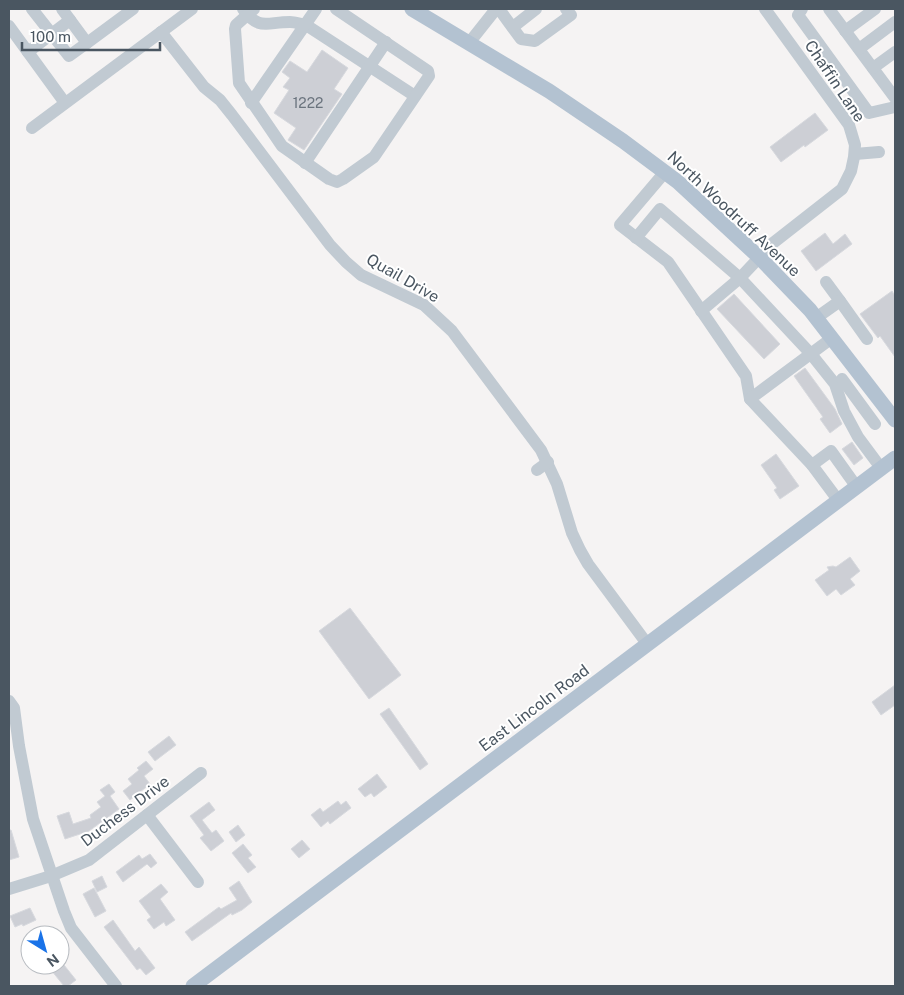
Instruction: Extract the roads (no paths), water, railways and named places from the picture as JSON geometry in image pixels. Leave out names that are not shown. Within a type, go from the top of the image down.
[{"type":"main road","name":"North Woodruff Avenue","points":[[412,9],[549,91],[623,141],[678,182],[759,256],[816,318],[893,417]]},
{"type":"main road","name":"East Lincoln Road","points":[[193,986],[895,458]]},
{"type":"street","points":[[32,9],[69,56],[133,9]]},
{"type":"street","points":[[62,9],[87,43]]},
{"type":"street","points":[[251,103],[316,9]]},
{"type":"street","points":[[336,9],[428,71],[429,76],[416,96],[374,157],[343,180],[337,182],[329,179],[282,146],[238,83],[235,32],[236,25],[248,11],[254,21],[260,24],[291,22],[306,25],[416,96]]},
{"type":"street","points":[[469,43],[497,9],[522,38],[535,41],[571,15],[566,9]]},
{"type":"street","points":[[513,27],[536,9]]},
{"type":"street","name":"Chaffin Lane","points":[[701,311],[740,278],[784,232],[842,189],[851,171],[855,154],[855,145],[849,125],[765,9]]},
{"type":"street","points":[[802,9],[798,15],[869,113],[895,107]]},
{"type":"street","points":[[829,9],[873,68],[891,84],[895,98]]},
{"type":"street","points":[[845,31],[875,9]]},
{"type":"street","points":[[32,128],[161,32],[185,11]]},
{"type":"street","points":[[28,52],[70,20]]},
{"type":"street","points":[[859,49],[895,22]]},
{"type":"street","points":[[9,26],[65,103]]},
{"type":"street","name":"Quail Drive","points":[[161,32],[204,87],[220,100],[232,114],[330,245],[346,262],[361,275],[424,305],[452,330],[541,450],[543,466],[558,484],[572,533],[580,550],[588,564],[648,645]]},
{"type":"street","points":[[305,162],[386,42]]},
{"type":"street","points":[[873,68],[895,52]]},
{"type":"street","points":[[855,154],[879,152]]},
{"type":"street","points":[[665,172],[620,225],[668,262],[746,376],[750,399],[812,465],[838,500]]},
{"type":"street","points":[[636,238],[660,209],[740,278],[838,381],[875,424]]},
{"type":"street","points":[[826,282],[868,339]]},
{"type":"street","points":[[816,318],[840,301]]},
{"type":"street","points":[[750,399],[832,338]]},
{"type":"street","points":[[838,381],[855,368]]},
{"type":"street","points":[[838,381],[844,411],[858,437],[881,468]]},
{"type":"street","points":[[858,437],[875,424],[893,417]]},
{"type":"street","points":[[812,465],[831,451],[856,486]]},
{"type":"street","points":[[9,701],[14,708],[32,819],[51,876],[71,928],[116,986]]},
{"type":"street","name":"Duchess Drive","points":[[9,889],[51,876],[89,860],[201,773]]},
{"type":"street","points":[[147,815],[198,882]]}]
